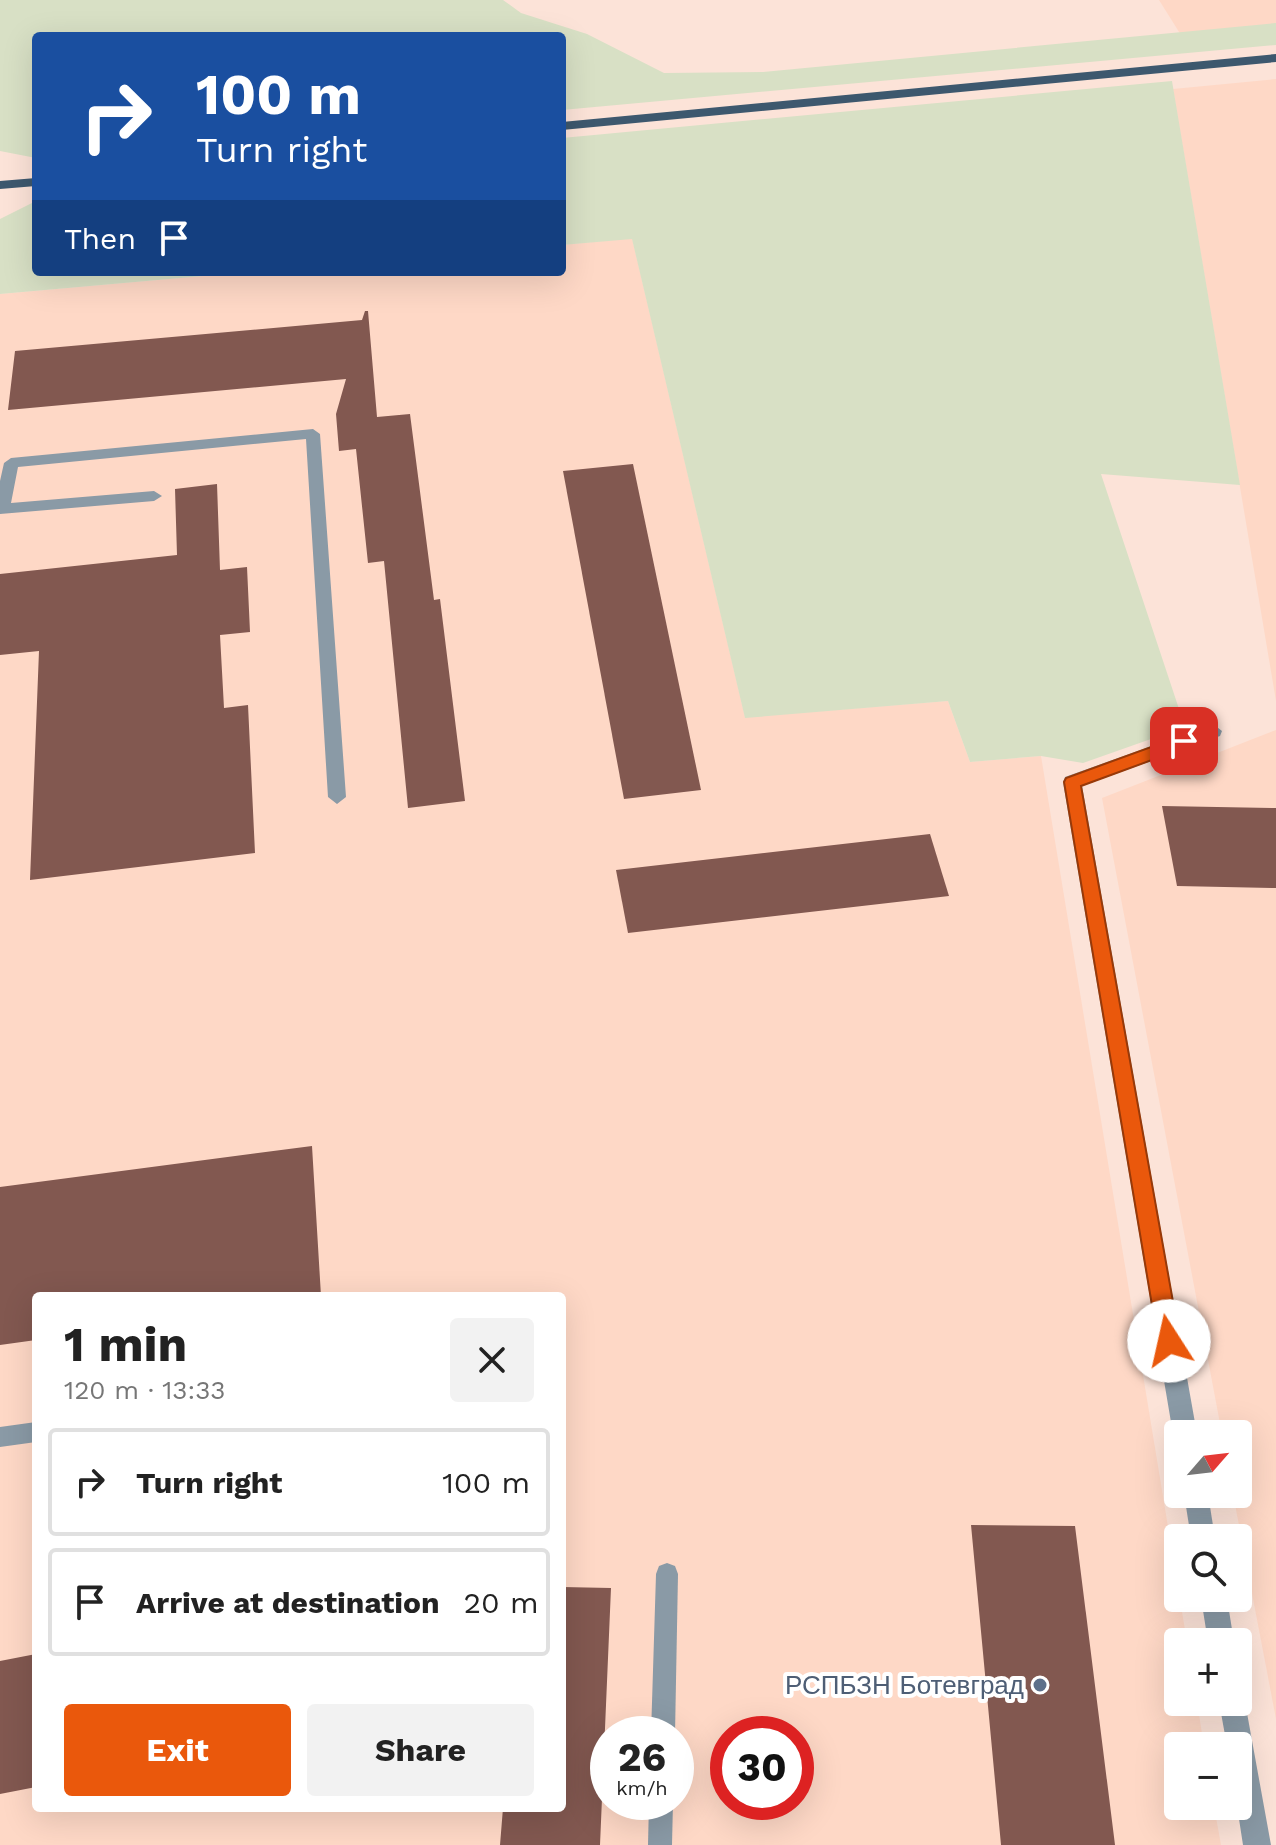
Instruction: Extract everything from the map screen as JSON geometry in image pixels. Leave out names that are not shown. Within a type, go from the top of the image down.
[{"type":"main road","points":[[566,126],[1276,58]]},
{"type":"main road","points":[[0,185],[32,182]]},
{"type":"street","points":[[1183,1420],[1072,782],[1213,731]]},
{"type":"street","points":[[1234,1716],[1257,1845]]},
{"type":"lane","points":[[154,496],[1,509],[11,463],[313,434],[337,797]]},
{"type":"lane","points":[[0,1437],[32,1433]]},
{"type":"lane","points":[[663,1716],[667,1574]]},
{"type":"lane","points":[[660,1845],[661,1820]]},
{"type":"shaded area","points":[[1159,0],[1276,0],[1276,34],[1186,43]]},
{"type":"shaded area","points":[[1276,79],[1276,701],[1173,89]]},
{"type":"shaded area","points":[[632,238],[745,717],[948,701],[970,762],[1041,756],[1168,1524],[1164,1524],[1164,1612],[1182,1612],[1185,1628],[1164,1628],[1164,1716],[1199,1716],[1202,1732],[1164,1732],[1164,1820],[1217,1820],[1221,1845],[0,1845],[0,294],[203,276],[566,276],[566,245]]},
{"type":"shaded area","points":[[1276,730],[1276,1719],[1252,1593],[1252,1524],[1239,1524],[1236,1508],[1252,1508],[1252,1420],[1219,1420],[1102,798]]},
{"type":"green space","points":[[0,0],[503,0],[521,13],[587,34],[664,73],[763,72],[1276,23],[1276,45],[566,110],[566,32],[32,32],[32,157],[0,151]]},
{"type":"green space","points":[[1172,81],[1240,485],[1101,474],[1185,727],[1083,763],[1041,756],[970,762],[948,701],[745,718],[632,239],[566,245],[566,138]]},
{"type":"green space","points":[[32,203],[32,276],[203,276],[0,294],[0,219]]},
{"type":"building","points":[[365,311],[368,311],[377,417],[410,414],[434,600],[440,599],[465,801],[408,808],[384,561],[368,563],[356,449],[339,451],[336,414],[346,379],[8,410],[15,351],[362,320]]},
{"type":"building","points":[[633,464],[701,790],[624,799],[563,471]]},
{"type":"building","points":[[217,484],[220,570],[247,567],[250,632],[220,635],[224,708],[248,705],[255,853],[30,880],[39,651],[0,655],[0,574],[177,555],[175,489]]},
{"type":"building","points":[[1162,806],[1276,808],[1276,888],[1177,886]]},
{"type":"building","points":[[930,834],[949,896],[628,933],[616,870]]},
{"type":"building","points":[[312,1146],[321,1292],[32,1292],[32,1341],[0,1345],[0,1187]]},
{"type":"building","name":"РСПБЗН Ботевград","points":[[971,1525],[1075,1526],[1115,1845],[1001,1845]]},
{"type":"building","points":[[566,1587],[611,1588],[606,1716],[590,1716],[590,1820],[601,1820],[600,1845],[500,1845],[503,1812],[566,1812]]},
{"type":"building","points":[[32,1655],[32,1788],[0,1794],[0,1661]]},
{"type":"place","name":"РСПБЗН Ботевград","points":[[1040,1685]]},
{"type":"route","points":[[1169,1341],[1072,782],[1184,741]]}]
